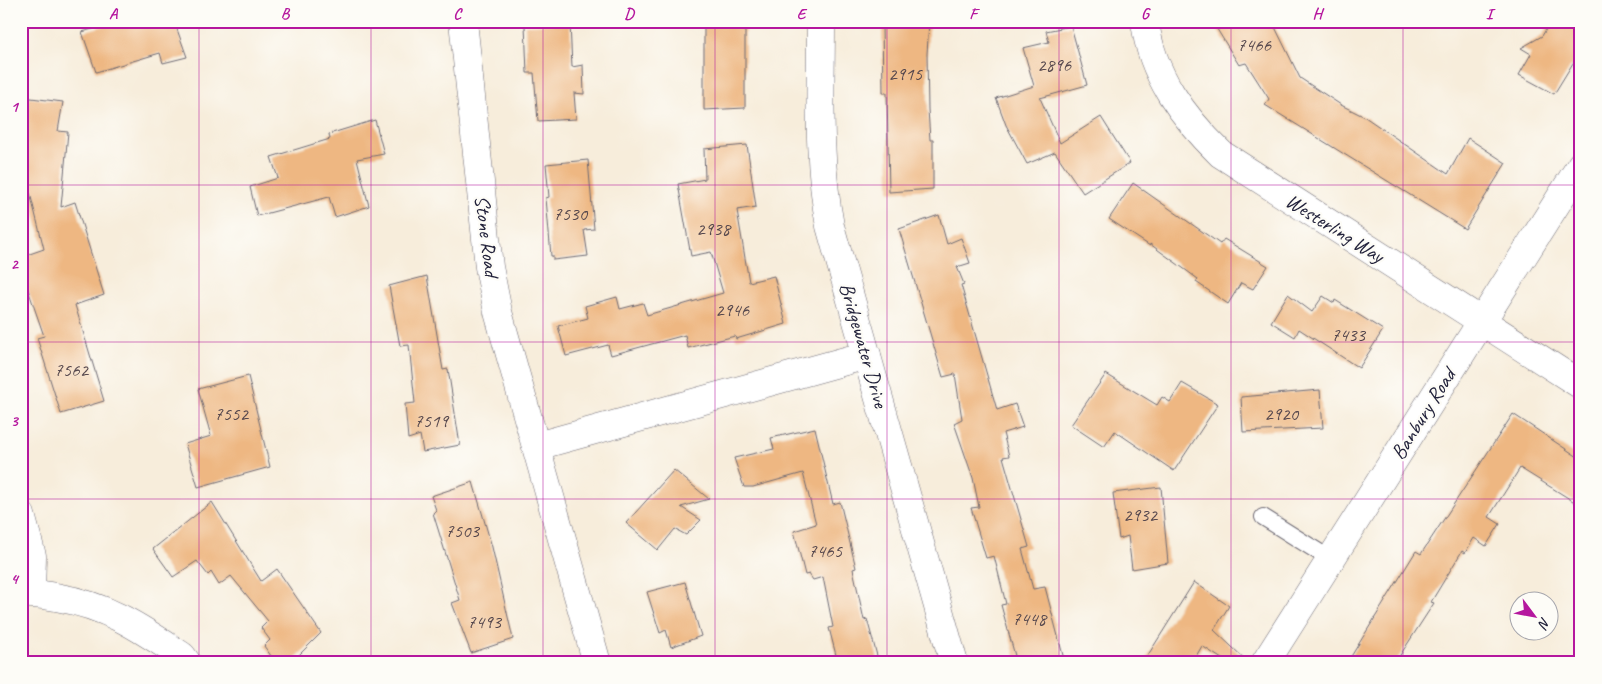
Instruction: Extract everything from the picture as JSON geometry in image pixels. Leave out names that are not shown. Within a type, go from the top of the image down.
[{"type":"street","name":"Stone Road","points":[[463,21],[489,267],[498,312],[597,663]]},
{"type":"street","name":"Bridgewater Drive","points":[[821,21],[821,162],[830,226],[954,663]]},
{"type":"street","name":"Westerling Way","points":[[1145,21],[1146,34],[1157,68],[1173,99],[1194,128],[1221,154],[1581,384]]},
{"type":"street","name":"Banbury Road","points":[[1265,663],[1581,165]]},
{"type":"street","points":[[537,446],[867,355]]},
{"type":"street","points":[[21,515],[32,556],[26,594],[85,602],[135,624],[182,656],[187,663]]},
{"type":"lane","points":[[1263,517],[1330,559]]},
{"type":"building","points":[[121,21],[174,21],[187,57],[163,63],[160,53],[96,72],[82,32]]},
{"type":"building","points":[[704,21],[745,21],[745,108],[704,110]]},
{"type":"building","points":[[882,21],[929,21],[927,54],[928,109],[930,140],[933,140],[933,189],[889,192],[887,93],[883,93]]},
{"type":"building","points":[[1212,21],[1272,21],[1300,78],[1341,105],[1365,117],[1448,174],[1468,138],[1506,163],[1465,229],[1265,105],[1269,99],[1246,63],[1239,65]]},
{"type":"building","points":[[1551,21],[1581,21],[1581,50],[1554,94],[1519,75],[1531,54],[1521,48],[1542,36]]},
{"type":"building","points":[[570,23],[572,67],[583,65],[584,94],[574,93],[576,119],[538,121],[534,73],[527,73],[525,25]]},
{"type":"building","points":[[1071,26],[1087,85],[1040,98],[1060,143],[1101,117],[1130,163],[1083,193],[1055,152],[1027,164],[1006,125],[996,98],[1034,86],[1023,48],[1049,42],[1046,31]]},
{"type":"building","points":[[23,97],[63,102],[58,131],[68,132],[61,207],[75,202],[104,295],[75,305],[104,401],[61,414],[37,338],[44,336],[21,269],[21,257],[44,249],[30,193],[21,192]]},
{"type":"building","points":[[375,120],[384,154],[357,159],[369,206],[335,217],[329,197],[257,216],[250,187],[278,178],[271,157],[330,139],[329,134]]},
{"type":"building","points":[[747,145],[756,207],[737,210],[749,282],[774,276],[786,324],[736,339],[735,336],[688,348],[685,335],[611,355],[608,345],[566,356],[558,326],[588,318],[585,306],[617,297],[620,309],[643,303],[647,315],[723,293],[711,252],[691,256],[678,184],[705,179],[704,149]]},
{"type":"building","points":[[588,160],[594,229],[584,230],[588,256],[553,260],[553,256],[551,256],[546,198],[549,197],[546,164]]},
{"type":"building","points":[[1133,183],[1220,244],[1224,239],[1268,266],[1253,289],[1241,283],[1228,304],[1196,282],[1198,279],[1150,244],[1150,246],[1109,219]]},
{"type":"building","points":[[939,215],[947,244],[961,238],[970,263],[957,267],[964,284],[961,285],[997,410],[1015,404],[1023,427],[1003,433],[1009,456],[1003,457],[1029,547],[1022,549],[1033,589],[1045,587],[1065,663],[1017,663],[1001,605],[1006,604],[994,556],[986,558],[971,508],[979,507],[973,478],[954,423],[962,419],[955,374],[943,377],[899,229]]},
{"type":"building","points":[[427,276],[443,370],[448,369],[460,445],[423,452],[420,435],[408,439],[405,404],[415,403],[409,345],[400,346],[389,286]]},
{"type":"building","points":[[1288,294],[1312,312],[1323,296],[1334,303],[1335,300],[1383,330],[1359,368],[1299,329],[1295,337],[1271,322]]},
{"type":"building","points":[[1106,374],[1157,405],[1162,397],[1170,402],[1182,383],[1218,404],[1174,471],[1115,431],[1104,447],[1071,425]]},
{"type":"building","points":[[248,376],[270,467],[198,487],[185,444],[211,436],[198,389]]},
{"type":"building","points":[[1320,390],[1323,428],[1243,432],[1241,397]]},
{"type":"building","points":[[1513,414],[1581,459],[1581,506],[1520,468],[1489,517],[1500,524],[1486,546],[1474,538],[1465,553],[1462,551],[1431,602],[1434,603],[1395,663],[1347,663],[1416,551],[1421,554]]},
{"type":"building","points":[[815,428],[833,504],[840,502],[856,568],[853,569],[864,620],[867,619],[879,663],[838,663],[829,628],[833,627],[823,577],[813,580],[809,574],[805,575],[794,531],[816,524],[803,473],[753,487],[744,487],[734,458],[774,449],[771,438]]},
{"type":"building","points":[[674,470],[709,499],[681,507],[701,520],[686,535],[675,529],[658,550],[626,523]]},
{"type":"building","points":[[473,482],[492,547],[513,639],[471,653],[452,603],[460,600],[433,513],[436,510],[431,496]]},
{"type":"building","points":[[1161,487],[1168,563],[1132,569],[1128,536],[1119,539],[1113,493]]},
{"type":"building","points":[[212,502],[261,581],[277,569],[321,633],[291,663],[276,663],[264,646],[270,640],[261,628],[268,621],[231,576],[219,585],[211,572],[208,575],[197,561],[173,577],[153,549]]},
{"type":"building","points":[[685,582],[701,636],[671,647],[666,630],[660,633],[647,592]]},
{"type":"building","points":[[1194,582],[1229,606],[1214,630],[1249,663],[1228,663],[1202,646],[1192,663],[1143,663]]}]
